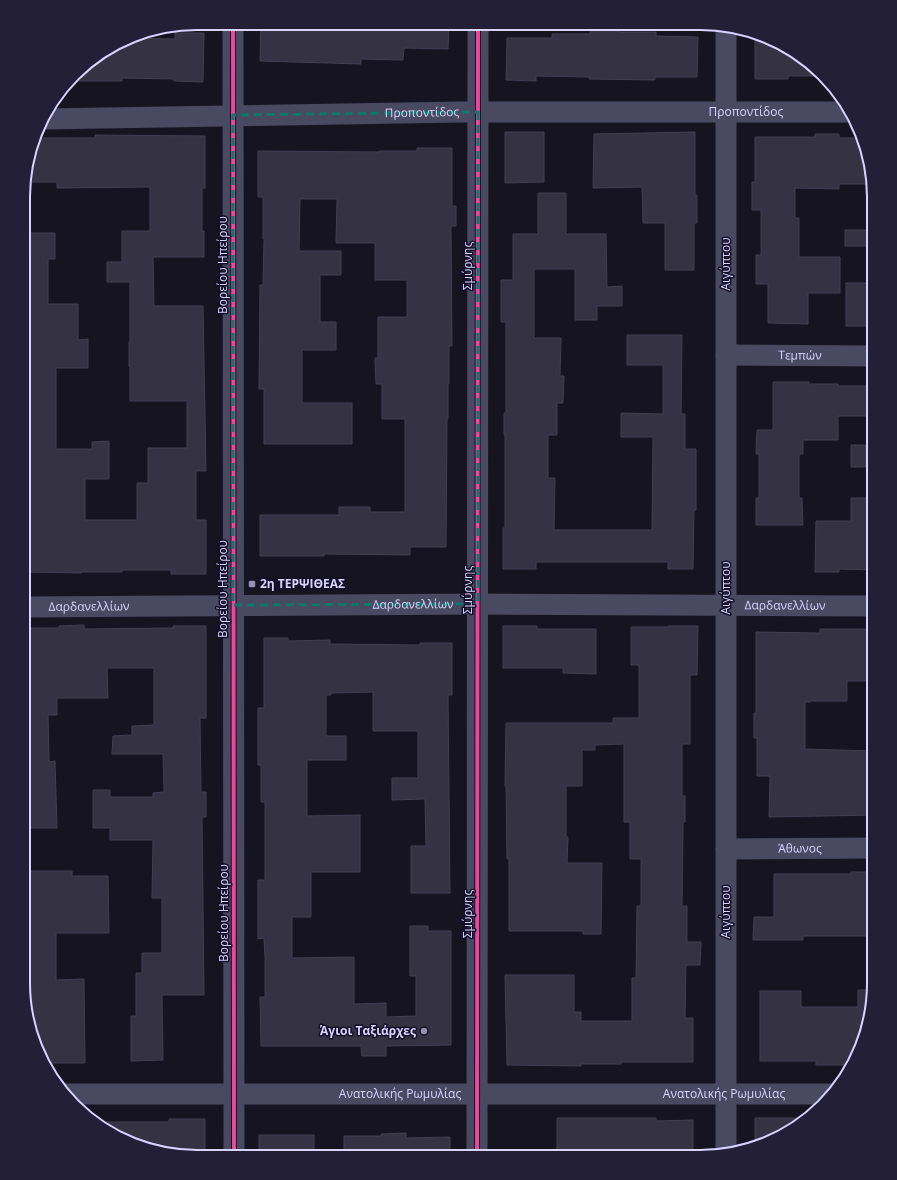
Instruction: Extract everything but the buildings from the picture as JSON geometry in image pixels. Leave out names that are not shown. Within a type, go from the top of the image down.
[{"type":"street","name":"Βορείου Ηπείρου","points":[[233,30],[234,1150]]},
{"type":"street","name":"Σμύρνης","points":[[478,30],[478,1150]]},
{"type":"street","name":"Αιγύπτου","points":[[726,32],[726,1148]]},
{"type":"street","name":"Προποντίδος","points":[[49,119],[478,112],[844,112]]},
{"type":"street","name":"Τεμπών","points":[[726,355],[867,356]]},
{"type":"street","name":"Δαρδανελλίων","points":[[30,607],[478,604],[867,606]]},
{"type":"street","name":"Άθωνος","points":[[726,849],[867,848]]},
{"type":"street","name":"Ανατολικής Ρωμυλίας","points":[[73,1094],[824,1094]]},
{"type":"highlighted area","points":[[478,112],[478,604],[233,605],[233,115]]},
{"type":"cycle path","points":[[233,30],[234,1150]]},
{"type":"cycle path","points":[[477,1150],[478,30]]},
{"type":"place","name":"2η ΤΕΡΨΙΘΕΑΣ","points":[[252,584]]},
{"type":"place","name":"Άγιοι Ταξιάρχες","points":[[424,1031]]}]
